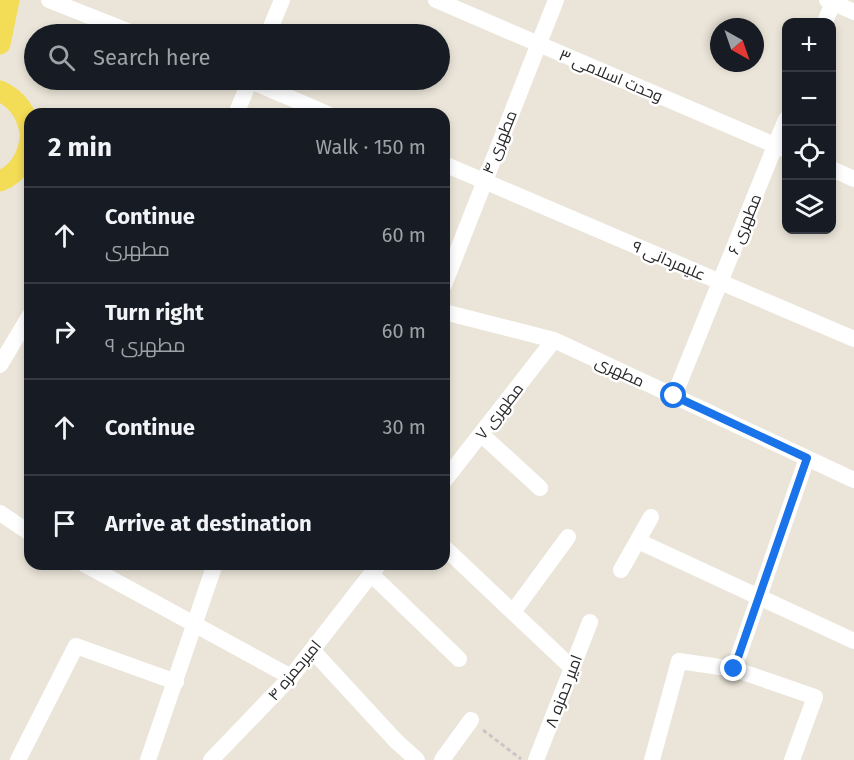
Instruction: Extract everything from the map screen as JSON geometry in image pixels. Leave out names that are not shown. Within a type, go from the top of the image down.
[{"type":"main road","points":[[0,44],[9,0]]},
{"type":"main road","points":[[0,92],[14,100],[24,113]]},
{"type":"main road","points":[[0,181],[24,164]]},
{"type":"street","points":[[49,0],[110,24]]},
{"type":"street","points":[[272,24],[282,0]]},
{"type":"street","name":"وحدت اسلامی ۳","points":[[436,0],[781,148]]},
{"type":"street","name":"مطهری ۴","points":[[450,269],[556,0]]},
{"type":"street","points":[[826,18],[831,1],[854,12]]},
{"type":"street","points":[[238,108],[245,90]]},
{"type":"street","points":[[272,90],[314,108]]},
{"type":"street","name":"مطهری ۶","points":[[674,396],[720,282],[781,148],[785,126]]},
{"type":"street","name":"علیمردانی ۹","points":[[450,167],[854,339]]},
{"type":"street","points":[[836,171],[854,179]]},
{"type":"street","name":"مطهری","points":[[450,314],[554,340],[854,480]]},
{"type":"street","points":[[0,365],[24,325]]},
{"type":"street","name":"مطهری ۷","points":[[450,473],[554,340]]},
{"type":"street","points":[[481,434],[540,488]]},
{"type":"street","points":[[734,669],[807,458]]},
{"type":"street","points":[[0,513],[24,529]]},
{"type":"street","points":[[621,570],[651,517]]},
{"type":"street","points":[[513,612],[568,537]]},
{"type":"street","points":[[638,541],[854,641]]},
{"type":"street","points":[[450,553],[572,668]]},
{"type":"street","points":[[95,570],[291,677]]},
{"type":"street","points":[[148,760],[197,625],[213,570]]},
{"type":"street","name":"امیرحمزه ۴","points":[[211,760],[291,677],[374,570]]},
{"type":"street","points":[[376,570],[459,659]]},
{"type":"street","name":"امیر حمزه ۸","points":[[536,760],[590,622]]},
{"type":"street","points":[[18,760],[75,646],[176,682]]},
{"type":"street","points":[[312,650],[396,741],[417,760]]},
{"type":"street","points":[[652,760],[679,661],[734,669],[815,697],[792,760]]},
{"type":"street","points":[[442,760],[471,720]]},
{"type":"path","points":[[471,720],[522,760]]},
{"type":"route","points":[[674,396],[807,458],[734,669]]}]
